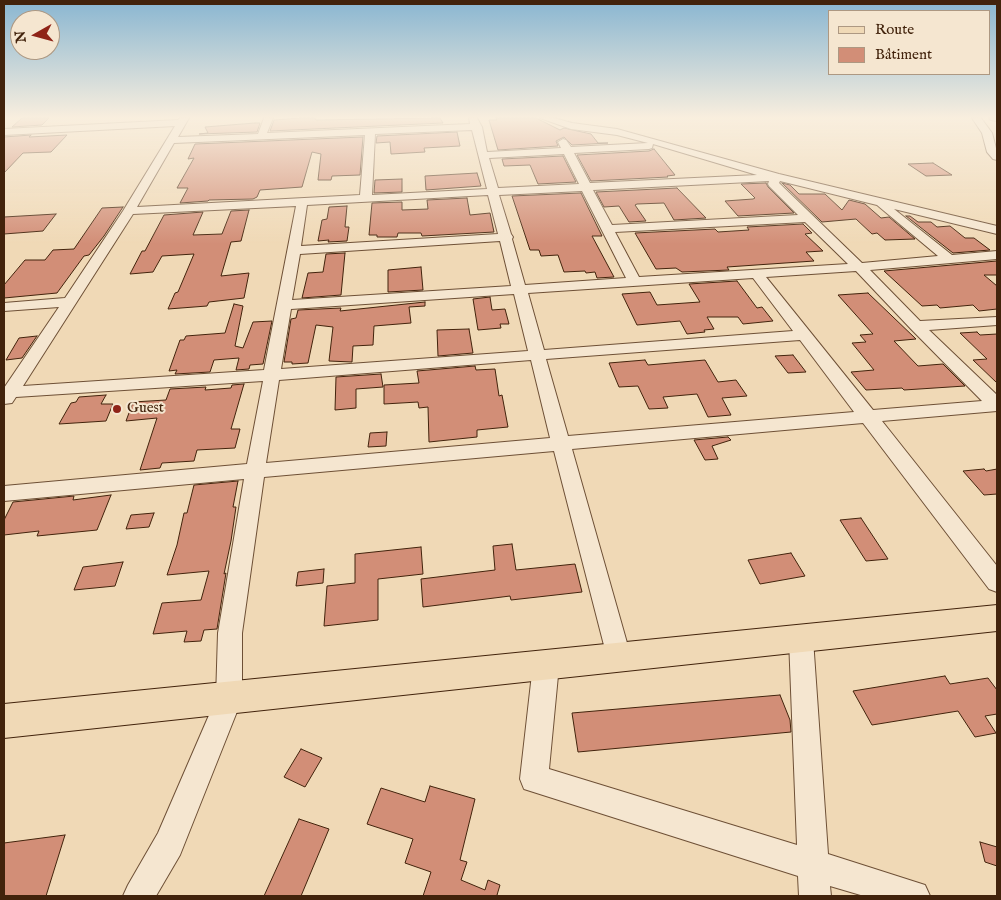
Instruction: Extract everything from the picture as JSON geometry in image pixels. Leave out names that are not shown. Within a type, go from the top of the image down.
[{"type":"main road","points":[[4,720],[997,618]]},
{"type":"street","points":[[7,397],[161,160]]},
{"type":"street","points":[[366,198],[368,160]]},
{"type":"street","points":[[485,160],[619,657]]},
{"type":"street","points":[[573,160],[634,282]]},
{"type":"street","points":[[717,160],[776,177],[997,230]]},
{"type":"street","points":[[129,211],[776,177]]},
{"type":"street","points":[[776,177],[772,184],[859,266],[916,326],[997,405]]},
{"type":"street","points":[[877,201],[949,259]]},
{"type":"street","points":[[139,896],[169,844],[229,698],[230,633],[255,472],[302,202]]},
{"type":"street","points":[[607,229],[808,218]]},
{"type":"street","points":[[294,250],[506,237]]},
{"type":"street","points":[[284,305],[634,282],[997,255]]},
{"type":"street","points":[[756,273],[997,582]]},
{"type":"street","points":[[4,306],[69,302]]},
{"type":"street","points":[[916,326],[997,321]]},
{"type":"street","points":[[7,397],[804,335]]},
{"type":"street","points":[[4,493],[997,405]]},
{"type":"street","points":[[802,639],[815,896]]},
{"type":"street","points":[[546,665],[534,779],[914,896]]},
{"type":"building","points":[[4,160],[16,160],[4,173]]},
{"type":"building","points":[[193,160],[310,160],[302,187],[260,190],[257,197],[253,199],[180,203],[188,188],[177,188]]},
{"type":"building","points":[[320,160],[361,160],[360,175],[332,176],[331,180],[318,180]]},
{"type":"building","points":[[502,160],[565,160],[576,182],[538,184],[530,165],[504,166]]},
{"type":"building","points":[[580,160],[663,160],[675,175],[668,177],[591,181]]},
{"type":"building","points":[[933,163],[952,175],[926,176],[908,164]]},
{"type":"building","points":[[477,173],[481,186],[426,190],[425,176]]},
{"type":"building","points":[[402,179],[402,192],[374,193],[375,180]]},
{"type":"building","points":[[766,183],[794,213],[738,216],[725,201],[753,199],[755,198],[741,184]]},
{"type":"building","points":[[782,183],[790,185],[799,194],[825,194],[842,210],[849,200],[865,204],[881,218],[889,217],[915,239],[885,240],[877,233],[872,234],[856,219],[822,222]]},
{"type":"building","points":[[677,188],[706,218],[674,220],[664,203],[637,204],[635,205],[646,221],[629,222],[619,206],[604,207],[596,192]]},
{"type":"building","points":[[581,193],[602,236],[592,236],[614,277],[597,278],[595,272],[586,273],[585,271],[564,272],[558,255],[541,256],[539,250],[530,250],[512,196]]},
{"type":"building","points":[[467,198],[470,215],[490,213],[494,232],[422,236],[421,233],[398,233],[397,237],[369,235],[372,203],[402,202],[402,210],[428,209],[427,200]]},
{"type":"building","points":[[347,206],[345,227],[349,227],[347,241],[318,241],[322,220],[327,219],[329,207]]},
{"type":"building","points":[[123,207],[104,236],[89,255],[84,256],[57,293],[4,298],[4,285],[25,260],[45,260],[53,250],[74,249],[102,208]]},
{"type":"building","points":[[249,210],[241,241],[231,242],[221,276],[249,273],[244,298],[209,302],[207,306],[168,309],[175,293],[178,292],[194,254],[162,256],[153,272],[130,274],[142,251],[145,251],[164,215],[203,212],[193,235],[222,234],[231,211]]},
{"type":"building","points":[[56,214],[43,231],[4,234],[4,217]]},
{"type":"building","points":[[906,216],[910,216],[918,222],[931,222],[937,227],[950,226],[965,238],[974,238],[990,250],[953,253]]},
{"type":"building","points":[[803,224],[812,233],[805,234],[823,251],[806,252],[814,261],[727,267],[729,270],[682,272],[676,268],[656,269],[635,233],[715,229],[718,232],[749,230],[747,227]]},
{"type":"building","points":[[345,253],[341,295],[302,298],[308,273],[323,272],[326,254]]},
{"type":"building","points":[[997,261],[997,275],[984,275],[997,286],[997,309],[979,311],[973,305],[940,308],[937,305],[922,306],[884,271]]},
{"type":"building","points":[[421,267],[423,290],[388,292],[388,270]]},
{"type":"building","points":[[737,281],[757,308],[762,307],[773,321],[743,324],[738,317],[707,317],[714,329],[687,334],[680,321],[637,325],[622,294],[650,292],[657,305],[700,302],[689,284]]},
{"type":"building","points":[[868,293],[916,339],[894,341],[918,366],[943,364],[965,386],[904,390],[902,388],[866,390],[851,372],[874,370],[852,343],[866,342],[860,335],[873,334],[838,295]]},
{"type":"building","points":[[490,297],[492,310],[505,309],[509,324],[500,324],[501,328],[478,330],[473,299]]},
{"type":"building","points":[[425,302],[425,306],[409,307],[411,323],[374,326],[373,345],[353,346],[352,362],[329,361],[333,327],[316,325],[308,363],[292,364],[292,362],[284,362],[291,319],[296,318],[298,310],[341,308],[340,311]]},
{"type":"building","points":[[234,304],[243,306],[235,346],[243,348],[253,322],[272,321],[263,364],[250,365],[249,369],[236,370],[239,358],[214,360],[210,372],[175,374],[177,370],[169,371],[180,340],[184,340],[186,336],[225,333]]},
{"type":"building","points":[[469,329],[473,353],[438,356],[437,330]]},
{"type":"building","points":[[977,332],[980,335],[997,334],[997,383],[973,360],[987,359],[960,333]]},
{"type":"building","points":[[37,336],[22,358],[6,360],[19,338]]},
{"type":"building","points":[[793,355],[806,372],[788,373],[775,356]]},
{"type":"building","points":[[645,360],[648,365],[705,360],[718,382],[736,380],[747,396],[722,398],[731,415],[708,417],[697,394],[663,397],[668,408],[649,409],[638,386],[619,387],[609,363]]},
{"type":"building","points":[[475,366],[476,370],[495,369],[499,396],[502,395],[508,427],[477,430],[477,437],[429,442],[428,407],[419,408],[418,402],[384,404],[384,385],[419,383],[417,371]]},
{"type":"building","points":[[381,374],[383,387],[356,389],[356,408],[335,410],[336,377]]},
{"type":"building","points":[[244,384],[231,429],[240,429],[235,448],[197,450],[194,461],[162,463],[160,468],[140,470],[157,418],[126,421],[133,402],[166,400],[170,389],[206,387],[205,390],[231,388],[232,385]]},
{"type":"building","points":[[106,395],[101,404],[113,404],[106,421],[59,424],[71,403],[76,402],[79,397]]},
{"type":"building","points":[[387,432],[386,446],[368,447],[370,433]]},
{"type":"building","points":[[728,437],[731,440],[712,446],[718,459],[705,460],[694,440]]},
{"type":"building","points":[[984,469],[986,471],[997,469],[997,494],[984,495],[963,471]]},
{"type":"building","points":[[238,481],[233,507],[236,507],[224,574],[226,573],[217,629],[204,630],[201,641],[184,642],[187,631],[153,634],[162,603],[201,600],[209,571],[167,575],[177,545],[184,513],[187,513],[194,485]]},
{"type":"building","points":[[111,495],[97,530],[37,536],[39,531],[4,535],[4,520],[13,502],[74,496],[73,500]]},
{"type":"building","points":[[154,513],[149,527],[126,529],[131,515]]},
{"type":"building","points":[[861,518],[888,559],[866,561],[840,520]]},
{"type":"building","points":[[512,544],[516,570],[575,564],[582,592],[511,600],[510,596],[423,607],[421,579],[495,570],[493,546]]},
{"type":"building","points":[[421,547],[423,574],[378,579],[378,620],[324,626],[327,586],[355,583],[355,554]]},
{"type":"building","points":[[791,553],[805,576],[760,584],[748,560]]},
{"type":"building","points":[[123,562],[115,586],[74,590],[83,567]]},
{"type":"building","points":[[324,569],[323,583],[296,586],[298,572]]},
{"type":"building","points":[[945,676],[950,684],[988,678],[997,690],[997,714],[985,716],[996,733],[975,737],[958,711],[872,725],[853,691]]},
{"type":"building","points":[[780,695],[790,720],[791,732],[578,752],[572,713]]},
{"type":"building","points":[[301,749],[322,758],[305,787],[284,777]]},
{"type":"building","points":[[430,786],[475,799],[460,860],[467,862],[461,880],[485,890],[488,880],[500,885],[497,895],[499,896],[423,896],[431,872],[405,863],[413,839],[367,824],[381,788],[425,802]]},
{"type":"building","points":[[299,819],[329,829],[301,896],[264,896]]},
{"type":"building","points":[[65,835],[46,896],[4,896],[4,843]]},
{"type":"building","points":[[980,842],[997,847],[997,866],[985,862]]},
{"type":"place","name":"Guest","points":[[117,409]]}]
